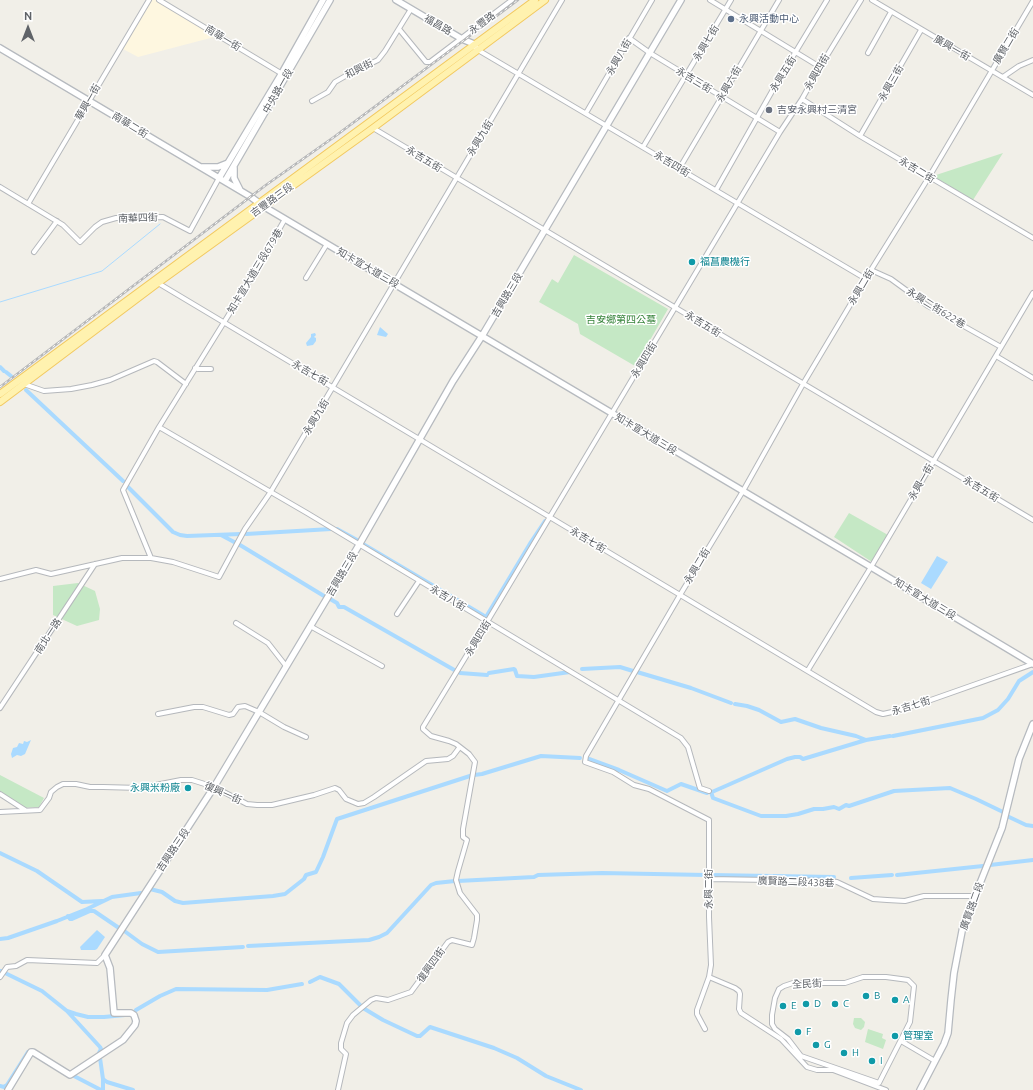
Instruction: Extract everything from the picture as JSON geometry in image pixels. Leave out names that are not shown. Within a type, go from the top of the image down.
[{"type":"main road","name":"吉豐路三段","points":[[0,394],[31,375],[158,283],[474,44],[535,0]]},
{"type":"main road","name":"吉豐路三段","points":[[0,402],[24,384],[31,375],[261,205],[373,128],[545,0]]},
{"type":"street","name":"華興一街","points":[[28,204],[149,0]]},
{"type":"street","name":"南華一街","points":[[159,0],[284,75]]},
{"type":"street","name":"中央路一段","points":[[225,181],[284,75],[323,0]]},
{"type":"street","name":"中央路一段","points":[[219,178],[330,0]]},
{"type":"street","name":"福昌路","points":[[396,0],[462,39],[474,44]]},
{"type":"street","name":"永豐路","points":[[399,29],[426,62],[433,60],[512,0]]},
{"type":"street","name":"永興九街","points":[[0,579],[36,570],[51,574],[122,558],[152,558],[173,562],[219,577],[245,529],[270,493],[334,387],[562,0]]},
{"type":"street","name":"永興八街","points":[[586,113],[652,0]]},
{"type":"street","name":"吉興路三段","points":[[105,954],[214,787],[359,545],[453,380],[482,336],[681,0]]},
{"type":"street","points":[[710,0],[820,67]]},
{"type":"street","name":"永興七街","points":[[643,147],[731,0]]},
{"type":"street","name":"永興六街","points":[[679,168],[779,0]]},
{"type":"street","name":"永興五街","points":[[716,190],[827,0]]},
{"type":"street","name":"永興四街","points":[[428,720],[780,132],[802,99],[861,0]]},
{"type":"street","name":"廣興一街","points":[[872,0],[1033,95]]},
{"type":"street","name":"廣賢二街","points":[[991,70],[1033,1]]},
{"type":"street","name":"和興街","points":[[312,101],[328,92],[335,82],[378,60],[411,9]]},
{"type":"street","points":[[868,53],[891,12]]},
{"type":"street","name":"永興三街","points":[[860,136],[921,30]]},
{"type":"street","name":"永吉三街","points":[[629,38],[650,53],[780,132]]},
{"type":"street","points":[[474,44],[478,50]]},
{"type":"street","name":"南華二街","points":[[0,48],[202,167],[240,190],[261,205]]},
{"type":"street","name":"永吉四街","points":[[478,50],[866,278]]},
{"type":"street","points":[[1003,77],[1019,66],[1033,60]]},
{"type":"street","name":"永興二街","points":[[705,1029],[697,1014],[697,1010],[709,977],[712,956],[709,917],[709,820],[649,789],[634,785],[613,772],[585,762],[586,756],[588,750],[743,491],[803,384],[866,278],[929,177],[991,70]]},
{"type":"street","name":"永吉二街","points":[[802,99],[860,136],[1033,238]]},
{"type":"street","name":"永吉五街","points":[[373,128],[544,231],[1033,520]]},
{"type":"street","points":[[202,167],[218,167],[228,163]]},
{"type":"street","points":[[234,167],[234,178],[240,190]]},
{"type":"street","name":"南華四街","points":[[0,187],[63,225],[80,242],[102,222],[116,218],[163,217],[190,231],[219,178]]},
{"type":"street","name":"知卡宣大道三段","points":[[261,205],[1033,664]]},
{"type":"street","name":"知卡宣大道三段679巷","points":[[152,558],[123,490],[159,427],[224,323],[285,218]]},
{"type":"street","points":[[34,252],[57,221]]},
{"type":"street","points":[[306,278],[327,244]]},
{"type":"street","name":"永興二街622巷","points":[[871,270],[891,279],[928,306],[1001,347]]},
{"type":"street","name":"永吉七街","points":[[158,283],[876,712],[883,714],[928,701],[1033,664]]},
{"type":"street","name":"永興一街","points":[[808,670],[871,567],[1033,293]]},
{"type":"street","points":[[996,356],[1033,378]]},
{"type":"street","points":[[24,384],[44,391],[78,388],[110,380],[154,361],[186,384]]},
{"type":"street","points":[[195,368],[211,369]]},
{"type":"street","name":"永吉八街","points":[[159,427],[681,738],[688,747],[698,785],[700,788],[709,791]]},
{"type":"street","name":"南北一路","points":[[0,708],[95,564]]},
{"type":"street","points":[[397,614],[419,581]]},
{"type":"street","points":[[236,623],[268,643],[286,666]]},
{"type":"street","points":[[310,626],[382,666]]},
{"type":"street","points":[[158,714],[194,707],[203,707],[229,716],[241,706],[259,712],[284,727],[306,736]]},
{"type":"street","name":"復興四街","points":[[338,1090],[346,1054],[341,1049],[341,1043],[347,1023],[353,1015],[371,1000],[376,998],[388,1000],[411,992],[448,942],[452,940],[472,945],[477,915],[460,893],[456,880],[467,840],[463,837],[463,828],[475,762],[469,754],[449,740],[431,736],[423,729],[428,720]]},
{"type":"street","name":"廣賢路二段","points":[[920,1090],[944,1044],[948,1033],[951,1000],[963,926],[1002,828],[1019,759],[1032,727]]},
{"type":"street","name":"復興一街","points":[[0,812],[40,810],[49,798],[51,792],[63,784],[76,784],[103,788],[140,788],[186,780],[214,787],[247,804],[272,805],[314,795],[335,788],[339,790],[346,799],[358,804],[364,803],[374,797],[426,761],[448,759],[453,756],[459,748]]},
{"type":"street","points":[[0,794],[26,811]]},
{"type":"street","name":"廣賢路二段438巷","points":[[709,879],[831,881],[837,882],[873,899],[887,900],[905,901],[924,896],[975,896]]},
{"type":"street","points":[[0,977],[7,967],[16,966],[27,960],[97,963],[105,954],[110,968],[114,1013],[131,1012],[134,1015],[135,1025],[123,1040],[70,1075],[33,1052],[30,1052],[8,1090]]},
{"type":"street","points":[[709,977],[739,991],[740,1013],[781,1040],[807,1067],[817,1070],[833,1070],[886,1090]]},
{"type":"street","name":"全民街","points":[[863,977],[886,977],[908,980],[912,982],[914,986],[911,1016],[910,1022],[901,1041],[879,1083],[801,1056],[788,1039],[774,1029],[772,1024],[775,998],[779,989],[793,983],[845,982],[863,977]]},
{"type":"street","points":[[901,1041],[935,1061]]},
{"type":"shaded area","points":[[151,0],[157,0],[218,36],[138,57],[123,49]]},
{"type":"green space","points":[[1003,153],[973,200],[933,176]]},
{"type":"green space","name":"吉安鄉第四公墓","points":[[574,255],[668,309],[635,366],[580,334],[578,324],[539,302],[552,279],[558,283]]},
{"type":"green space","points":[[849,513],[888,535],[872,562],[834,537]]},
{"type":"green space","points":[[78,583],[95,591],[100,609],[99,620],[77,626],[53,615],[53,586]]},
{"type":"green space","points":[[0,775],[44,798],[39,807],[22,808],[0,794]]},
{"type":"green space","points":[[854,1018],[861,1018],[865,1022],[864,1027],[861,1030],[855,1028],[853,1024]]},
{"type":"green space","points":[[868,1029],[883,1034],[882,1038],[886,1040],[883,1049],[865,1042]]},
{"type":"water","points":[[380,327],[388,334],[386,337],[377,335]]},
{"type":"water","points":[[315,333],[316,335],[314,337],[316,338],[316,341],[313,345],[307,346],[306,343],[311,337],[311,334]]},
{"type":"water","points":[[937,556],[948,562],[931,589],[921,583]]},
{"type":"water","points":[[31,740],[25,754],[21,756],[17,755],[12,758],[11,754],[13,748],[17,747],[19,743],[23,744],[24,741],[27,742]]},
{"type":"water","points":[[97,930],[105,937],[97,949],[81,950],[80,947]]},
{"type":"waterway","points":[[0,302],[102,271],[160,224]]},
{"type":"waterway","points":[[0,367],[4,371]]},
{"type":"waterway","points":[[6,372],[11,376]]},
{"type":"waterway","points":[[26,390],[123,481]]},
{"type":"waterway","points":[[126,485],[173,532],[180,535],[241,534]]},
{"type":"waterway","points":[[363,544],[486,617],[545,521]]},
{"type":"waterway","points":[[246,534],[331,529]]},
{"type":"waterway","points":[[337,529],[357,540]]},
{"type":"waterway","points":[[221,535],[236,543]]},
{"type":"waterway","points":[[240,545],[324,596]]},
{"type":"waterway","points":[[330,599],[337,603],[339,607],[344,607],[456,671]]},
{"type":"waterway","points":[[582,669],[620,667],[633,671]]},
{"type":"waterway","points":[[489,673],[514,669],[517,676],[534,677],[570,672]]},
{"type":"waterway","points":[[637,672],[691,688],[731,703]]},
{"type":"waterway","points":[[893,736],[983,718],[998,710],[1008,699],[1019,681],[1033,672]]},
{"type":"waterway","points":[[460,673],[487,675]]},
{"type":"waterway","points":[[735,704],[759,710],[781,722],[795,719],[821,728],[856,736],[866,740]]},
{"type":"waterway","points":[[712,792],[787,759],[795,757],[800,757],[803,759],[866,740],[890,736]]},
{"type":"waterway","points":[[474,775],[482,774],[541,756],[580,758]]},
{"type":"waterway","points":[[589,759],[619,770],[667,791],[681,784],[707,793]]},
{"type":"waterway","points":[[150,889],[162,892],[175,901],[183,903],[285,894],[304,879],[306,875],[316,872],[337,819],[473,775]]},
{"type":"waterway","points":[[711,792],[713,798],[761,816],[786,816],[814,809],[834,807],[839,809],[846,805],[849,806],[894,791],[950,788],[1003,812]]},
{"type":"waterway","points":[[1007,816],[1026,825],[1033,826]]},
{"type":"waterway","points":[[0,853],[37,871],[82,902],[102,901]]},
{"type":"waterway","points":[[990,865],[1033,860]]},
{"type":"waterway","points":[[897,875],[983,866]]},
{"type":"waterway","points":[[458,881],[534,877],[538,875],[602,873],[706,875]]},
{"type":"waterway","points":[[710,875],[834,877]]},
{"type":"waterway","points":[[851,878],[892,875]]},
{"type":"waterway","points":[[248,946],[369,940],[379,937],[387,933],[431,885],[455,881]]},
{"type":"waterway","points":[[0,939],[8,938],[57,921],[112,897],[141,893]]},
{"type":"waterway","points":[[68,916],[72,919],[90,911],[94,911],[119,928]]},
{"type":"waterway","points":[[123,930],[142,944],[158,952],[243,947]]},
{"type":"waterway","points":[[5,973],[42,991],[67,1011],[88,1017],[125,1015]]},
{"type":"waterway","points":[[310,982],[320,977],[339,984],[361,1006]]},
{"type":"waterway","points":[[136,1010],[160,996],[176,989],[267,990],[302,984]]},
{"type":"waterway","points":[[363,1008],[383,1020],[417,1036],[420,1036],[430,1027],[494,1048],[517,1058],[546,1076],[581,1090]]},
{"type":"waterway","points":[[67,1011],[100,1047],[101,1049],[99,1053]]},
{"type":"waterway","points":[[0,1086],[4,1087],[7,1085],[28,1052],[32,1051]]},
{"type":"waterway","points":[[100,1058],[103,1079],[107,1082],[133,1090]]},
{"type":"waterway","points":[[74,1076],[101,1090]]},
{"type":"waterway","points":[[103,1079],[103,1090]]},
{"type":"railway","points":[[0,387],[266,185],[334,137],[518,0]]},
{"type":"place","name":"永興活動中心","points":[[731,19]]},
{"type":"place","name":"吉安永興村三清宮","points":[[769,110]]},
{"type":"place","name":"福菖農機行","points":[[692,262]]},
{"type":"place","name":"永興米粉廠","points":[[188,788]]},
{"type":"place","name":"B","points":[[866,996]]},
{"type":"place","name":"A","points":[[895,1000]]},
{"type":"place","name":"D","points":[[806,1004]]},
{"type":"place","name":"C","points":[[835,1004]]},
{"type":"place","name":"E","points":[[783,1006]]},
{"type":"place","name":"F","points":[[798,1032]]},
{"type":"place","name":"管理室","points":[[895,1036]]},
{"type":"place","name":"G","points":[[816,1045]]},
{"type":"place","name":"H","points":[[844,1053]]},
{"type":"place","name":"I","points":[[872,1061]]}]
